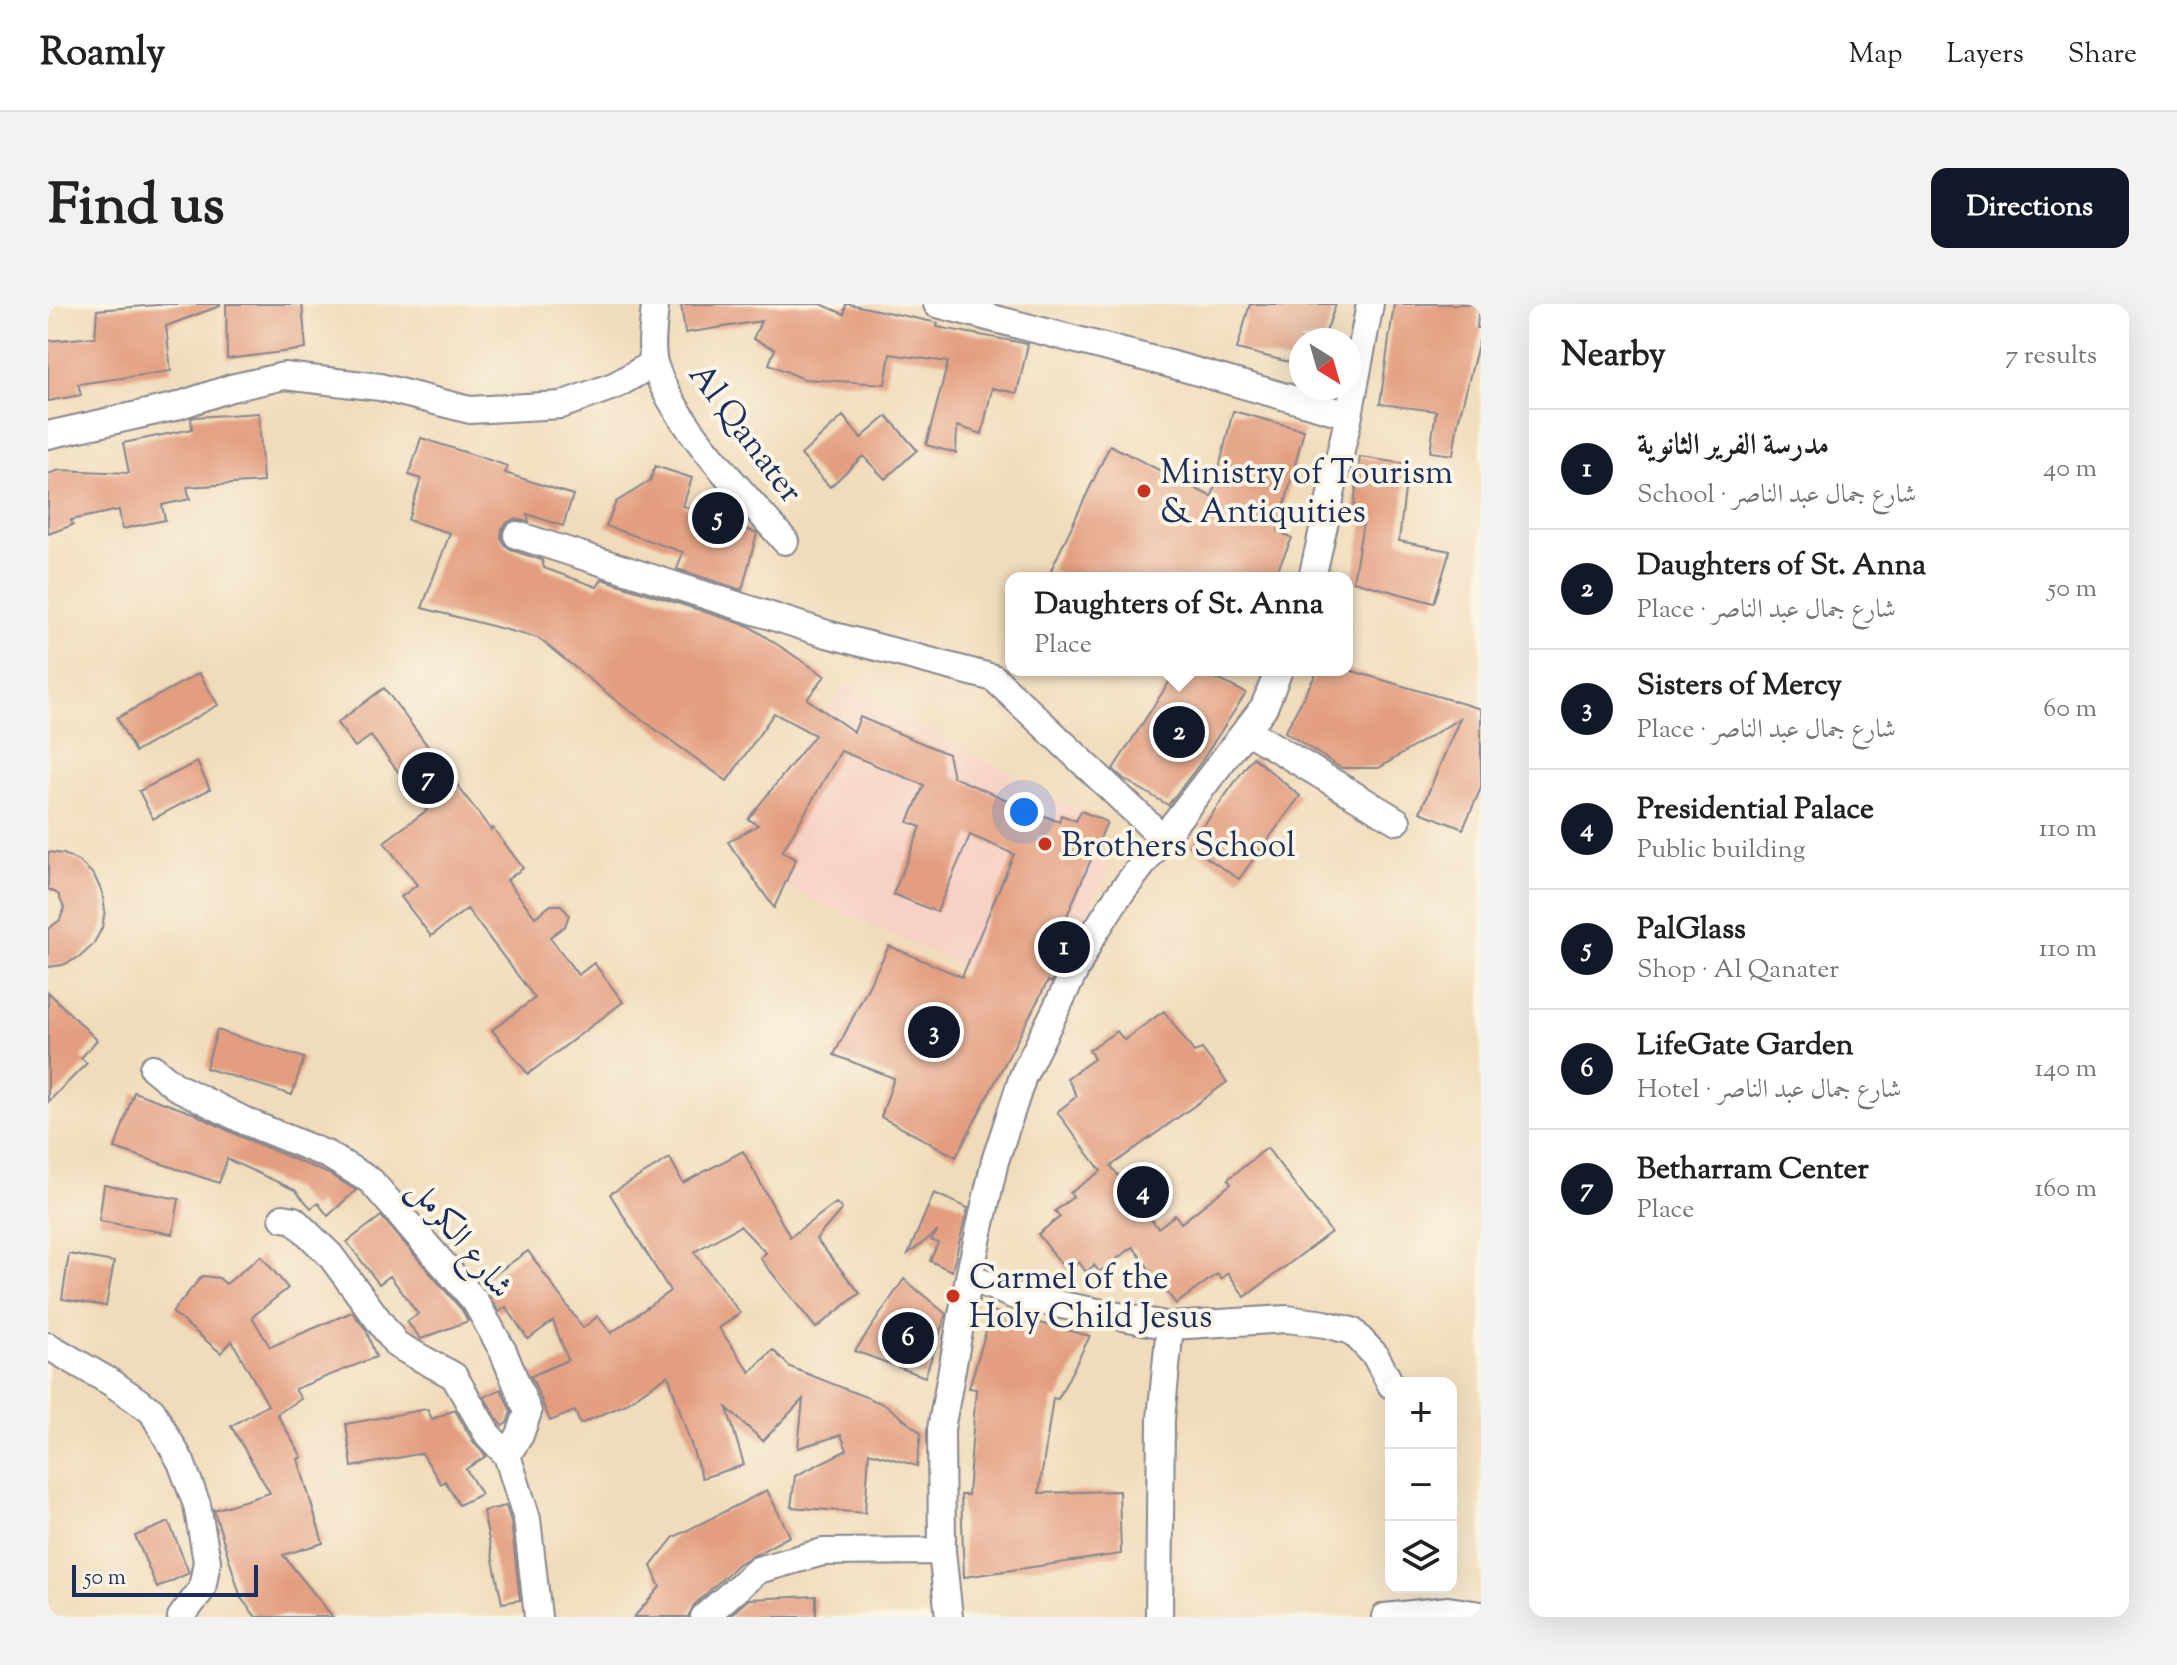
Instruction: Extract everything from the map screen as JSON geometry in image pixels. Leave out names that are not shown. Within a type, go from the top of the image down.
[{"type":"street","points":[[48,435],[174,407],[231,388],[284,376],[380,387],[470,410],[561,405],[616,385],[654,363],[655,304]]},
{"type":"street","points":[[937,304],[1349,415]]},
{"type":"street","points":[[1313,572],[1349,415],[1370,304]]},
{"type":"street","name":"Al Qanater","points":[[654,363],[663,385],[690,428],[785,541]]},
{"type":"street","points":[[517,535],[827,634],[994,678],[1163,838]]},
{"type":"street","points":[[949,1617],[942,1551],[941,1429],[969,1277],[995,1161],[1023,1076],[1090,940],[1116,899],[1264,707],[1277,676]]},
{"type":"street","points":[[1246,730],[1397,821]]},
{"type":"street","name":"شارع الكرمل","points":[[153,1068],[175,1086],[247,1122],[328,1155],[371,1181],[475,1301],[503,1351],[528,1412],[520,1435],[507,1455]]},
{"type":"street","points":[[283,1218],[294,1220],[330,1255],[397,1345],[454,1376],[488,1435],[507,1455],[527,1519],[538,1617]]},
{"type":"street","points":[[969,1277],[1015,1296],[1115,1318],[1170,1326],[1287,1319],[1325,1324],[1352,1331],[1375,1355],[1387,1377]]},
{"type":"street","points":[[1159,1617],[1161,1419],[1170,1326]]},
{"type":"street","points":[[48,1346],[112,1383],[152,1411],[181,1462],[197,1505],[207,1561],[202,1589],[181,1617]]},
{"type":"street","points":[[704,1617],[758,1570],[823,1552],[942,1551]]},
{"type":"street","points":[[1385,1617],[1445,1598],[1481,1615]]},
{"type":"shaded area","points":[[845,685],[1095,819],[1110,866],[1047,1003],[782,886],[748,822]]},
{"type":"building","points":[[169,304],[220,304],[166,326],[171,371],[78,384],[81,395],[48,401],[48,341],[95,337],[97,310]]},
{"type":"building","points":[[226,304],[302,304],[306,349],[227,359]]},
{"type":"building","points":[[681,304],[821,304],[844,314],[846,304],[849,304],[938,323],[937,327],[1028,344],[1017,393],[992,388],[982,434],[957,426],[956,453],[926,445],[948,362],[890,354],[885,384],[804,379],[769,364],[775,349],[753,339],[761,321],[685,333]]},
{"type":"building","points":[[1250,304],[1336,304],[1327,328],[1289,328],[1289,362],[1237,349]]},
{"type":"building","points":[[1394,304],[1479,304],[1477,328],[1481,328],[1481,333],[1458,422],[1453,455],[1430,452],[1436,411],[1380,404]]},
{"type":"building","name":"Ministry of Tourism & Antiquities","points":[[1233,411],[1304,430],[1278,531],[1292,538],[1277,572],[1051,570],[1110,445],[1212,497]]},
{"type":"building","points":[[259,413],[263,482],[187,487],[190,499],[162,505],[165,520],[122,529],[119,510],[71,520],[73,525],[48,534],[48,474],[60,470],[129,473],[123,443],[192,429],[191,418],[195,417]]},
{"type":"building","points":[[843,416],[861,438],[887,416],[917,450],[885,479],[863,456],[830,487],[801,455]]},
{"type":"building","points":[[421,438],[508,466],[505,473],[573,495],[563,526],[527,514],[529,522],[514,519],[507,523],[502,529],[501,538],[511,550],[542,560],[544,568],[597,587],[602,579],[749,626],[825,676],[807,699],[854,732],[860,717],[948,754],[953,777],[1059,822],[1061,815],[1076,821],[1081,811],[1107,822],[1055,944],[1067,950],[956,1157],[881,1117],[894,1078],[834,1055],[889,946],[962,977],[1014,854],[970,835],[937,912],[893,894],[921,827],[908,822],[924,785],[841,751],[782,852],[796,859],[774,908],[728,842],[758,825],[748,819],[815,735],[774,713],[727,781],[623,706],[538,638],[422,608],[450,533],[408,520],[421,479],[409,475]]},
{"type":"building","points":[[1360,457],[1408,464],[1399,541],[1450,551],[1434,603],[1353,581],[1363,523],[1352,522]]},
{"type":"building","points":[[655,466],[692,478],[683,506],[757,533],[742,590],[677,569],[683,552],[606,526],[616,502],[650,481]]},
{"type":"building","points":[[1353,671],[1481,709],[1481,788],[1463,829],[1420,812],[1460,718],[1379,768],[1341,768],[1285,732],[1315,676],[1353,676]]},
{"type":"building","points":[[199,673],[218,705],[135,752],[117,718]]},
{"type":"building","points":[[1173,676],[1211,676],[1246,693],[1201,762],[1168,805],[1113,769]]},
{"type":"building","points":[[384,688],[523,868],[507,880],[535,917],[551,905],[561,905],[569,915],[565,926],[550,937],[578,975],[594,963],[623,1002],[528,1074],[492,1030],[535,998],[467,909],[431,936],[401,897],[417,885],[384,842],[427,810],[371,736],[355,747],[337,723]]},
{"type":"building","points":[[1253,757],[1300,796],[1239,879],[1189,846]]},
{"type":"building","points":[[197,762],[210,789],[153,819],[139,791]]},
{"type":"building","points":[[48,852],[64,854],[80,862],[94,875],[102,892],[105,910],[102,928],[93,945],[80,957],[63,965],[48,967],[48,929],[60,920],[64,908],[58,894],[48,889]]},
{"type":"building","points":[[48,992],[97,1040],[81,1058],[87,1063],[48,1102]]},
{"type":"building","points":[[1164,1011],[1194,1052],[1202,1049],[1227,1082],[1111,1166],[1158,1228],[1175,1215],[1181,1223],[1231,1184],[1228,1179],[1267,1148],[1331,1232],[1245,1297],[1228,1273],[1221,1279],[1217,1274],[1176,1304],[1133,1247],[1099,1272],[1094,1265],[1086,1272],[1079,1262],[1067,1271],[1038,1234],[1060,1217],[1055,1211],[1073,1197],[1070,1193],[1101,1171],[1057,1112],[1077,1096],[1067,1078],[1094,1059],[1089,1050],[1117,1031],[1124,1040]]},
{"type":"building","points":[[217,1030],[304,1058],[292,1095],[206,1068]]},
{"type":"building","points":[[134,1092],[195,1114],[329,1174],[356,1190],[328,1216],[318,1203],[311,1208],[295,1190],[227,1159],[219,1183],[115,1148]]},
{"type":"building","points":[[743,1151],[790,1237],[836,1203],[842,1209],[816,1239],[860,1293],[816,1328],[760,1258],[766,1253],[740,1226],[694,1252],[740,1313],[719,1328],[750,1372],[773,1350],[790,1367],[886,1405],[921,1433],[917,1466],[869,1452],[865,1513],[791,1507],[795,1476],[847,1450],[841,1435],[798,1448],[803,1399],[763,1441],[727,1408],[744,1465],[702,1478],[668,1375],[624,1405],[580,1424],[575,1411],[550,1421],[531,1376],[568,1360],[553,1321],[528,1339],[506,1307],[499,1312],[481,1284],[528,1251],[583,1328],[598,1316],[611,1333],[670,1291],[610,1194],[670,1158],[683,1183]]},
{"type":"building","points":[[104,1185],[179,1199],[173,1234],[99,1221]]},
{"type":"building","points":[[934,1193],[968,1208],[952,1271],[930,1261],[938,1243],[931,1240],[938,1231],[908,1254]]},
{"type":"building","points":[[381,1216],[468,1321],[421,1339],[407,1322],[418,1314],[390,1276],[379,1284],[347,1242]]},
{"type":"building","points":[[69,1254],[114,1262],[106,1306],[62,1299]]},
{"type":"building","points":[[261,1256],[288,1288],[252,1317],[270,1347],[352,1312],[366,1330],[376,1357],[295,1389],[301,1399],[277,1414],[302,1457],[298,1459],[323,1543],[283,1555],[333,1617],[256,1617],[241,1598],[214,1510],[270,1493],[231,1426],[268,1405],[232,1341],[221,1353],[172,1312],[202,1276],[219,1278],[226,1284]]},
{"type":"building","points":[[904,1279],[946,1314],[925,1377],[855,1351]]},
{"type":"building","points":[[992,1311],[1090,1336],[1058,1399],[1053,1398],[1039,1493],[1119,1491],[1121,1554],[964,1577],[961,1495],[968,1495],[976,1389],[969,1388]]},
{"type":"building","points":[[501,1389],[511,1412],[507,1423],[502,1426],[484,1397]]},
{"type":"building","points":[[427,1409],[432,1419],[455,1410],[474,1443],[486,1456],[466,1469],[481,1494],[459,1505],[445,1481],[441,1484],[422,1453],[352,1467],[346,1424]]},
{"type":"building","points":[[767,1490],[790,1536],[738,1564],[694,1605],[688,1617],[634,1617],[660,1587],[651,1566],[674,1537]]},
{"type":"building","points":[[506,1506],[511,1522],[520,1600],[502,1603],[483,1511]]},
{"type":"building","points":[[169,1522],[189,1573],[157,1588],[135,1536]]},
{"type":"building","points":[[816,1596],[816,1617],[728,1617],[749,1599]]},
{"type":"place","name":"Ministry of Tourism & Antiquities","points":[[1144,491]]},
{"type":"place","name":"PalGlass","points":[[718,518]]},
{"type":"place","name":"Daughters of St. Anna","points":[[1179,732]]},
{"type":"place","name":"Betharram Center","points":[[428,778]]},
{"type":"place","name":"Brothers School","points":[[1045,844]]},
{"type":"place","name":"مدرسة الفرير الثانوية","points":[[1064,947]]},
{"type":"place","name":"Sisters of Mercy","points":[[934,1032]]},
{"type":"place","name":"Presidential Palace","points":[[1143,1192]]},
{"type":"place","name":"Carmel of the Holy Child Jesus","points":[[953,1296]]},
{"type":"place","name":"LifeGate Garden","points":[[908,1338]]}]
